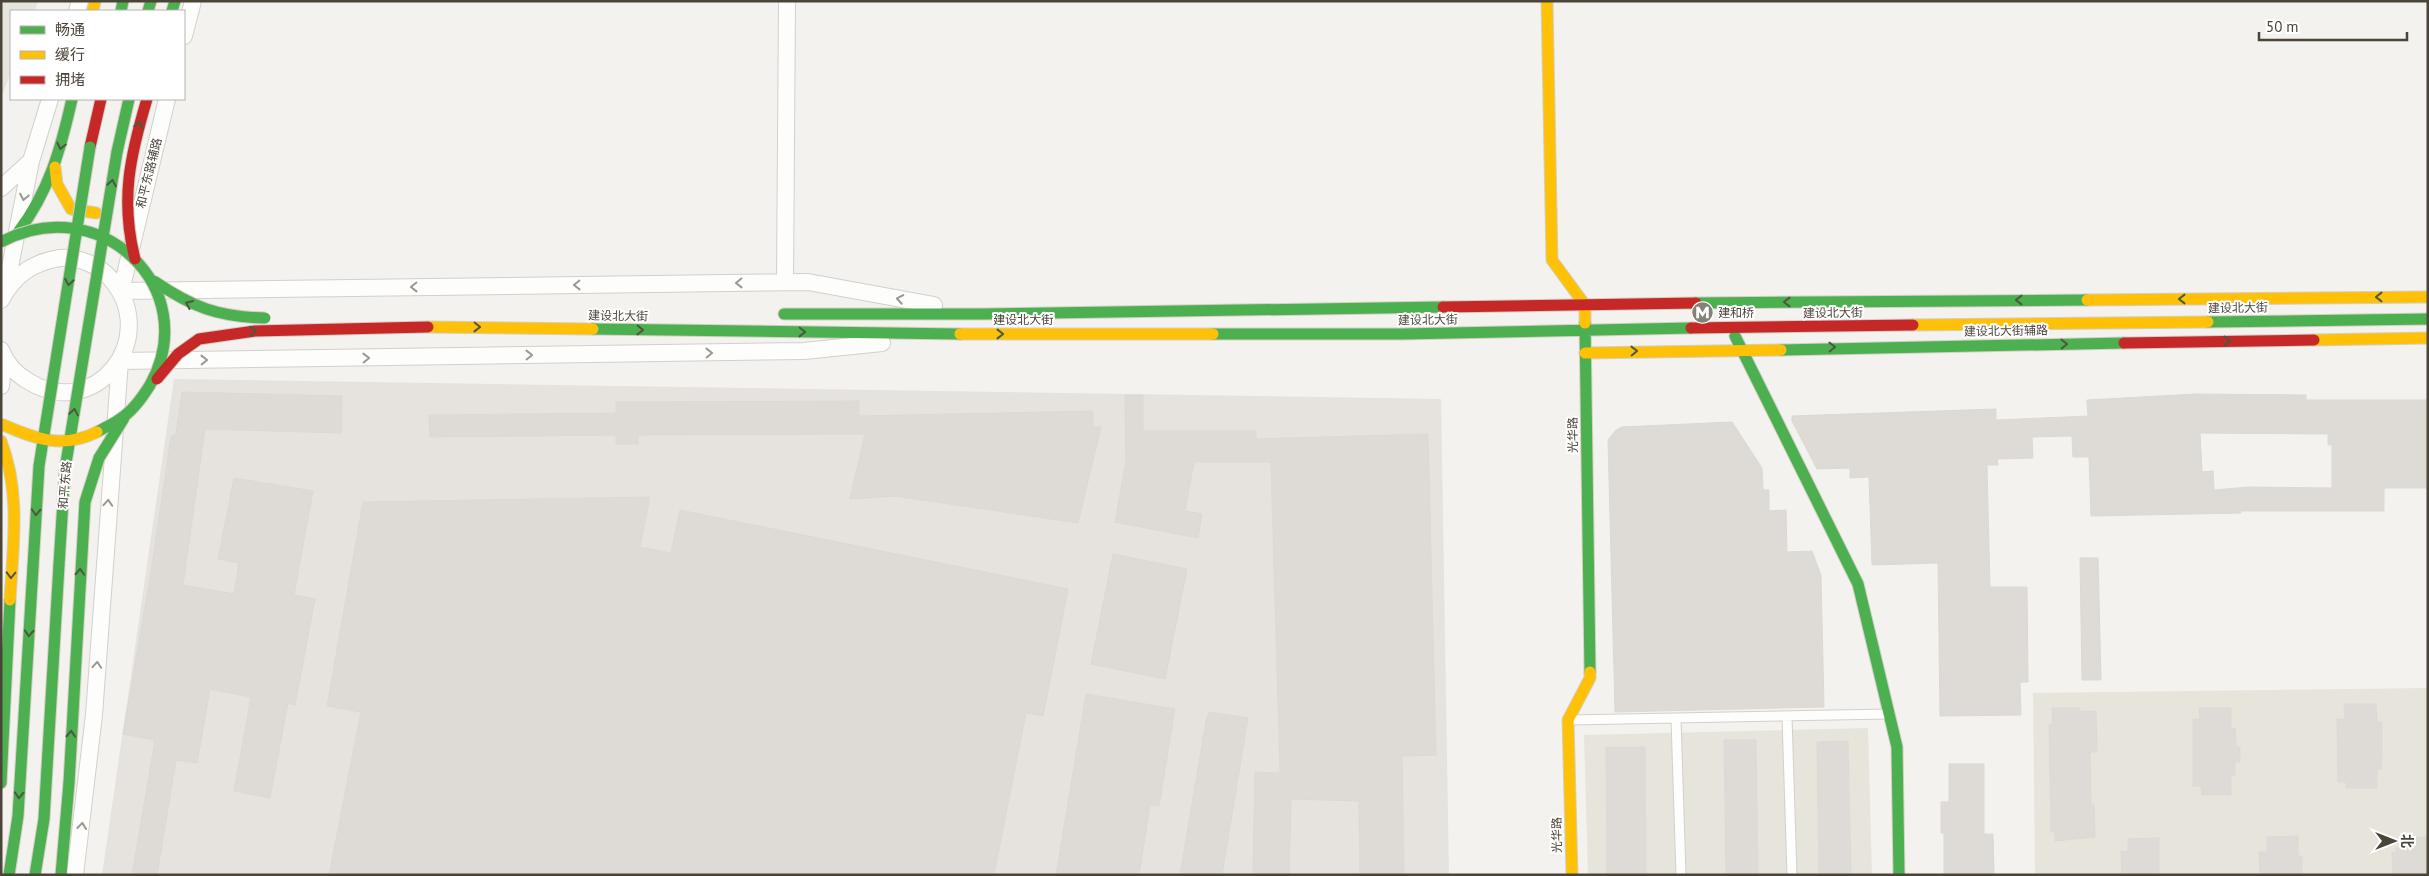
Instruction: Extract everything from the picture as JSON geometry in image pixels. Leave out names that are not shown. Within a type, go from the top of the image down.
[{"type":"main road","points":[[1547,1],[1552,260],[1586,305]]},
{"type":"main road","points":[[1,242],[18,232],[33,215],[47,189],[72,100]]},
{"type":"main road","points":[[8,875],[18,816],[39,466],[80,212],[101,100]]},
{"type":"main road","name":"和平东路","points":[[35,875],[44,819],[65,469],[107,209],[129,100]]},
{"type":"main road","name":"和平东路辅路","points":[[135,259],[127,234],[125,212],[126,183],[147,100]]},
{"type":"main road","points":[[55,165],[60,193],[72,208],[80,212],[98,213],[107,209],[120,194],[126,183]]},
{"type":"main road","points":[[18,232],[55,224],[93,230],[126,249],[154,281],[182,301],[210,313],[252,318],[281,318]]},
{"type":"main road","points":[[153,383],[166,338],[163,308],[154,281]]},
{"type":"main road","points":[[774,314],[982,314],[1586,305],[2428,297]]},
{"type":"main road","name":"光华路","points":[[1572,875],[1568,720],[1590,678],[1586,305]]},
{"type":"main road","points":[[1,424],[37,440],[74,440],[109,428],[134,409],[178,354],[199,339],[264,330],[508,316]]},
{"type":"main road","points":[[330,317],[428,322]]},
{"type":"main road","name":"建设北大街","points":[[428,322],[976,334],[1402,334],[1585,329],[2428,319]]},
{"type":"main road","points":[[1730,328],[1858,584],[1897,747],[1899,875]]},
{"type":"main road","name":"建设北大街辅路","points":[[1586,352],[2428,338]]},
{"type":"main road","points":[[61,875],[69,783],[85,502],[96,461],[109,437],[124,418]]},
{"type":"main road","points":[[1,441],[10,464],[15,498],[1,783]]},
{"type":"main road","points":[[15,498],[25,485],[42,475],[58,473],[68,477],[76,486],[85,502]]},
{"type":"street","points":[[185,32],[193,1]]},
{"type":"street","points":[[786,282],[787,1]]},
{"type":"street","points":[[3,292],[31,160],[50,100]]},
{"type":"street","name":"和平东路辅路","points":[[121,290],[167,100]]},
{"type":"street","points":[[1,188],[31,160]]},
{"type":"street","points":[[2,355],[18,376],[38,388],[61,393],[84,390],[104,379],[120,361],[128,344],[130,326],[128,308],[121,290],[106,274],[87,262],[65,258],[43,261],[23,271],[3,292]]},
{"type":"street","points":[[121,290],[808,282],[982,314]]},
{"type":"street","points":[[120,361],[804,351],[976,334]]},
{"type":"street","points":[[1,386],[2,355]]},
{"type":"street","points":[[75,875],[94,715],[120,361]]},
{"type":"lane","points":[[1568,720],[1889,714]]},
{"type":"lane","points":[[1787,717],[1792,875]]},
{"type":"lane","points":[[1676,719],[1681,875]]},
{"type":"shaded area","points":[[1,1],[38,1],[35,10],[10,10],[10,75],[1,97]]},
{"type":"shaded area","points":[[174,379],[1441,399],[1449,875],[102,875]]},
{"type":"shaded area","points":[[2428,688],[2428,875],[2035,875],[2033,693]]},
{"type":"shaded area","points":[[1868,728],[1872,875],[1588,875],[1584,735]]},
{"type":"building","points":[[182,392],[342,396],[341,433],[205,429],[183,585],[234,594],[239,563],[218,559],[234,478],[313,491],[294,595],[315,599],[295,705],[288,703],[270,798],[234,791],[251,697],[210,689],[197,763],[176,760],[157,875],[132,875],[155,740],[123,734],[150,578],[171,437],[176,434]]},
{"type":"building","points":[[2196,394],[2306,395],[2306,400],[2428,400],[2428,488],[2384,488],[2384,511],[2241,511],[2241,513],[2091,516],[2089,457],[2073,457],[2072,436],[2032,437],[2033,458],[1997,459],[1998,465],[1987,465],[1990,587],[2027,587],[2028,682],[2020,682],[2021,715],[1940,716],[1938,563],[1872,565],[1869,477],[1850,478],[1850,468],[1817,469],[1792,421],[1792,416],[1996,409],[1996,420],[2088,416],[2087,400]],"holes":[[[2200,433],[2328,434],[2328,445],[2332,445],[2332,488],[2249,487],[2214,490],[2213,471],[2202,472]]]},
{"type":"building","points":[[1125,395],[1143,395],[1143,431],[1256,431],[1256,439],[1428,434],[1436,755],[1402,756],[1404,875],[1360,875],[1359,801],[1291,799],[1289,875],[1253,875],[1255,772],[1280,773],[1271,462],[1194,462],[1185,511],[1202,514],[1198,538],[1115,522],[1126,461]]},
{"type":"building","points":[[859,401],[859,416],[1093,411],[1093,427],[1101,427],[1078,523],[895,496],[850,499],[865,434],[638,435],[638,444],[616,444],[616,435],[430,437],[429,415],[616,413],[616,402]]},
{"type":"building","points":[[1732,422],[1762,468],[1763,490],[1769,490],[1769,511],[1786,510],[1787,552],[1812,551],[1821,575],[1824,707],[1615,712],[1608,440],[1616,430],[1622,427]]},
{"type":"building","points":[[650,497],[640,547],[671,553],[680,510],[1068,589],[1043,716],[1026,713],[994,875],[329,875],[361,712],[327,706],[363,502]]},
{"type":"building","points":[[1113,554],[1187,569],[1165,679],[1091,664]]},
{"type":"building","points":[[2080,558],[2098,558],[2101,680],[2082,680]]},
{"type":"building","points":[[1086,694],[1175,709],[1159,806],[1150,805],[1139,875],[1056,875]]},
{"type":"building","points":[[2344,704],[2376,704],[2377,722],[2382,722],[2381,769],[2377,769],[2377,788],[2346,788],[2346,782],[2338,782],[2337,719],[2345,719]]},
{"type":"building","points":[[2052,708],[2079,708],[2080,711],[2096,711],[2097,752],[2090,752],[2091,804],[2094,804],[2095,837],[2055,841],[2055,832],[2051,832],[2049,724],[2053,724]]},
{"type":"building","points":[[2199,708],[2231,708],[2231,728],[2235,728],[2236,747],[2240,747],[2240,762],[2235,762],[2235,775],[2231,775],[2231,795],[2202,795],[2201,786],[2193,786],[2193,719],[2200,719]]},
{"type":"building","points":[[1209,712],[1248,718],[1222,875],[1180,875],[1207,715],[1209,715]]},
{"type":"building","points":[[1724,740],[1756,740],[1758,875],[1726,875]]},
{"type":"building","points":[[1848,741],[1851,875],[1819,875],[1817,742]]},
{"type":"building","points":[[1606,747],[1645,747],[1646,875],[1607,875]]},
{"type":"building","points":[[1949,764],[1984,764],[1984,834],[1993,834],[1994,875],[1944,875],[1944,833],[1941,833],[1941,802],[1949,802]]},
{"type":"building","points":[[2298,836],[2298,856],[2302,856],[2302,875],[2260,875],[2259,852],[2267,852],[2267,837]]},
{"type":"building","points":[[2400,837],[2428,837],[2428,875],[2393,875],[2392,852],[2396,853],[2396,848],[2401,848]]},
{"type":"building","points":[[2159,838],[2159,875],[2122,875],[2121,851],[2128,851],[2128,839]]},
{"type":"traffic: fast","points":[[121,10],[123,1]]},
{"type":"traffic: fast","points":[[148,10],[151,1]]},
{"type":"traffic: fast","points":[[172,10],[175,1]]},
{"type":"traffic: fast","points":[[18,232],[29,217],[46,185],[58,152],[72,100]]},
{"type":"traffic: fast","points":[[117,152],[129,100]]},
{"type":"traffic: fast","points":[[33,567],[39,466],[90,147]]},
{"type":"traffic: fast","points":[[59,565],[65,469],[117,152]]},
{"type":"traffic: fast","points":[[1,242],[38,229],[73,228],[105,238],[132,257],[152,283],[163,314],[163,349],[150,385],[129,412],[97,432]]},
{"type":"traffic: fast","points":[[154,281],[181,298],[206,309],[219,313],[265,318]]},
{"type":"traffic: fast","points":[[1696,303],[2087,300]]},
{"type":"traffic: fast","points":[[784,314],[982,314],[1443,307]]},
{"type":"traffic: fast","points":[[2208,322],[2428,319]]},
{"type":"traffic: fast","points":[[1585,323],[1590,672]]},
{"type":"traffic: fast","points":[[1213,334],[1402,334],[1691,328]]},
{"type":"traffic: fast","points":[[593,329],[960,334]]},
{"type":"traffic: fast","points":[[1735,336],[1858,584],[1897,747],[1899,875]]},
{"type":"traffic: fast","points":[[1781,350],[2124,343]]},
{"type":"traffic: fast","points":[[69,783],[85,502],[99,458],[124,418]]},
{"type":"traffic: fast","points":[[35,875],[44,819],[59,565]]},
{"type":"traffic: fast","points":[[9,875],[18,816],[33,567]]},
{"type":"traffic: fast","points":[[1,783],[10,600]]},
{"type":"traffic: fast","points":[[61,875],[69,783]]},
{"type":"traffic: slow","points":[[93,10],[95,1]]},
{"type":"traffic: slow","points":[[1547,1],[1552,260],[1585,305],[1585,323]]},
{"type":"traffic: slow","points":[[55,167],[57,184],[71,209],[96,213]]},
{"type":"traffic: slow","points":[[2087,300],[2428,297]]},
{"type":"traffic: slow","points":[[1913,325],[2208,322]]},
{"type":"traffic: slow","points":[[428,327],[593,329]]},
{"type":"traffic: slow","points":[[960,334],[1213,334]]},
{"type":"traffic: slow","points":[[2314,340],[2428,338]]},
{"type":"traffic: slow","points":[[1585,353],[1781,350]]},
{"type":"traffic: slow","points":[[1,424],[25,434],[48,440],[71,440],[97,432]]},
{"type":"traffic: slow","points":[[1,441],[7,460],[13,499],[14,539],[10,600]]},
{"type":"traffic: slow","points":[[1572,875],[1568,720],[1590,678],[1590,672]]},
{"type":"traffic: jam","points":[[90,147],[101,100]]},
{"type":"traffic: jam","points":[[135,259],[128,217],[129,178],[136,140],[147,100]]},
{"type":"traffic: jam","points":[[1443,307],[1696,303]]},
{"type":"traffic: jam","points":[[1691,328],[1913,325]]},
{"type":"traffic: jam","points":[[157,379],[178,354],[199,339],[255,331],[428,327]]},
{"type":"traffic: jam","points":[[2124,343],[2314,340]]},
{"type":"place","name":"建和桥","points":[[1702,313]]}]
